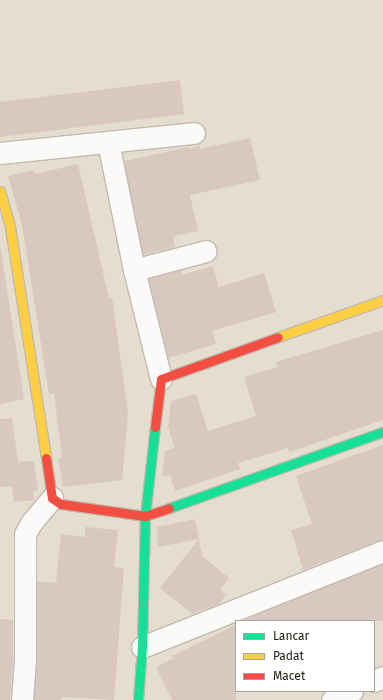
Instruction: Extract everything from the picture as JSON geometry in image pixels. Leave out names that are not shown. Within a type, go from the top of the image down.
[{"type":"street","points":[[0,153],[194,133]]},
{"type":"street","points":[[108,142],[134,270],[161,379],[145,516],[142,647],[138,700]]},
{"type":"street","points":[[0,191],[10,227],[52,498],[61,504],[145,516],[383,432]]},
{"type":"street","points":[[134,270],[206,251]]},
{"type":"street","points":[[161,379],[383,300]]},
{"type":"street","points":[[22,700],[25,660],[25,534],[31,523],[52,498]]},
{"type":"street","points":[[142,647],[383,551]]},
{"type":"street","points":[[332,700],[350,692]]},
{"type":"building","points":[[180,80],[184,114],[0,137],[0,102]]},
{"type":"building","points":[[250,138],[260,180],[190,195],[198,231],[173,236],[175,247],[143,255],[124,161],[189,147],[189,149],[200,146],[200,149]]},
{"type":"building","points":[[78,164],[109,298],[112,297],[128,413],[122,480],[63,487],[58,458],[62,458],[54,393],[49,394],[22,225],[8,176],[34,170],[35,174]]},
{"type":"building","points":[[0,244],[24,399],[0,404]]},
{"type":"building","points":[[213,266],[219,287],[264,273],[276,312],[212,331],[216,344],[168,358],[148,279],[181,270],[182,275]]},
{"type":"building","points":[[383,330],[383,420],[289,452],[288,448],[238,463],[240,469],[175,491],[170,475],[162,476],[165,451],[175,448],[168,427],[171,401],[196,394],[208,431],[256,416],[244,377],[278,367],[276,362]]},
{"type":"building","points":[[12,418],[18,462],[34,461],[38,490],[33,491],[34,500],[14,502],[12,486],[0,487],[0,419]]},
{"type":"building","points":[[383,445],[383,539],[303,570],[291,530],[312,524],[296,476]]},
{"type":"building","points":[[195,519],[199,539],[158,547],[157,527]]},
{"type":"building","points":[[85,527],[118,530],[114,567],[124,568],[114,700],[62,697],[61,700],[34,700],[37,660],[37,581],[56,583],[61,534],[85,537]]},
{"type":"building","points":[[199,539],[202,556],[229,578],[220,590],[226,595],[219,604],[192,614],[160,588]]},
{"type":"building","points":[[383,564],[383,621],[245,620]]},
{"type":"building","points":[[0,619],[13,620],[13,660],[10,700],[0,700]]},
{"type":"building","points":[[235,625],[236,700],[172,700],[156,667],[174,658],[172,656]]},
{"type":"traffic: fast","points":[[138,700],[142,647],[145,516],[155,427]]},
{"type":"traffic: fast","points":[[169,508],[383,432]]},
{"type":"traffic: slow","points":[[0,191],[10,227],[46,458]]},
{"type":"traffic: slow","points":[[278,337],[383,300]]},
{"type":"traffic: jam","points":[[155,427],[161,379],[278,337]]},
{"type":"traffic: jam","points":[[46,458],[52,498],[61,504],[145,516],[169,508]]}]
